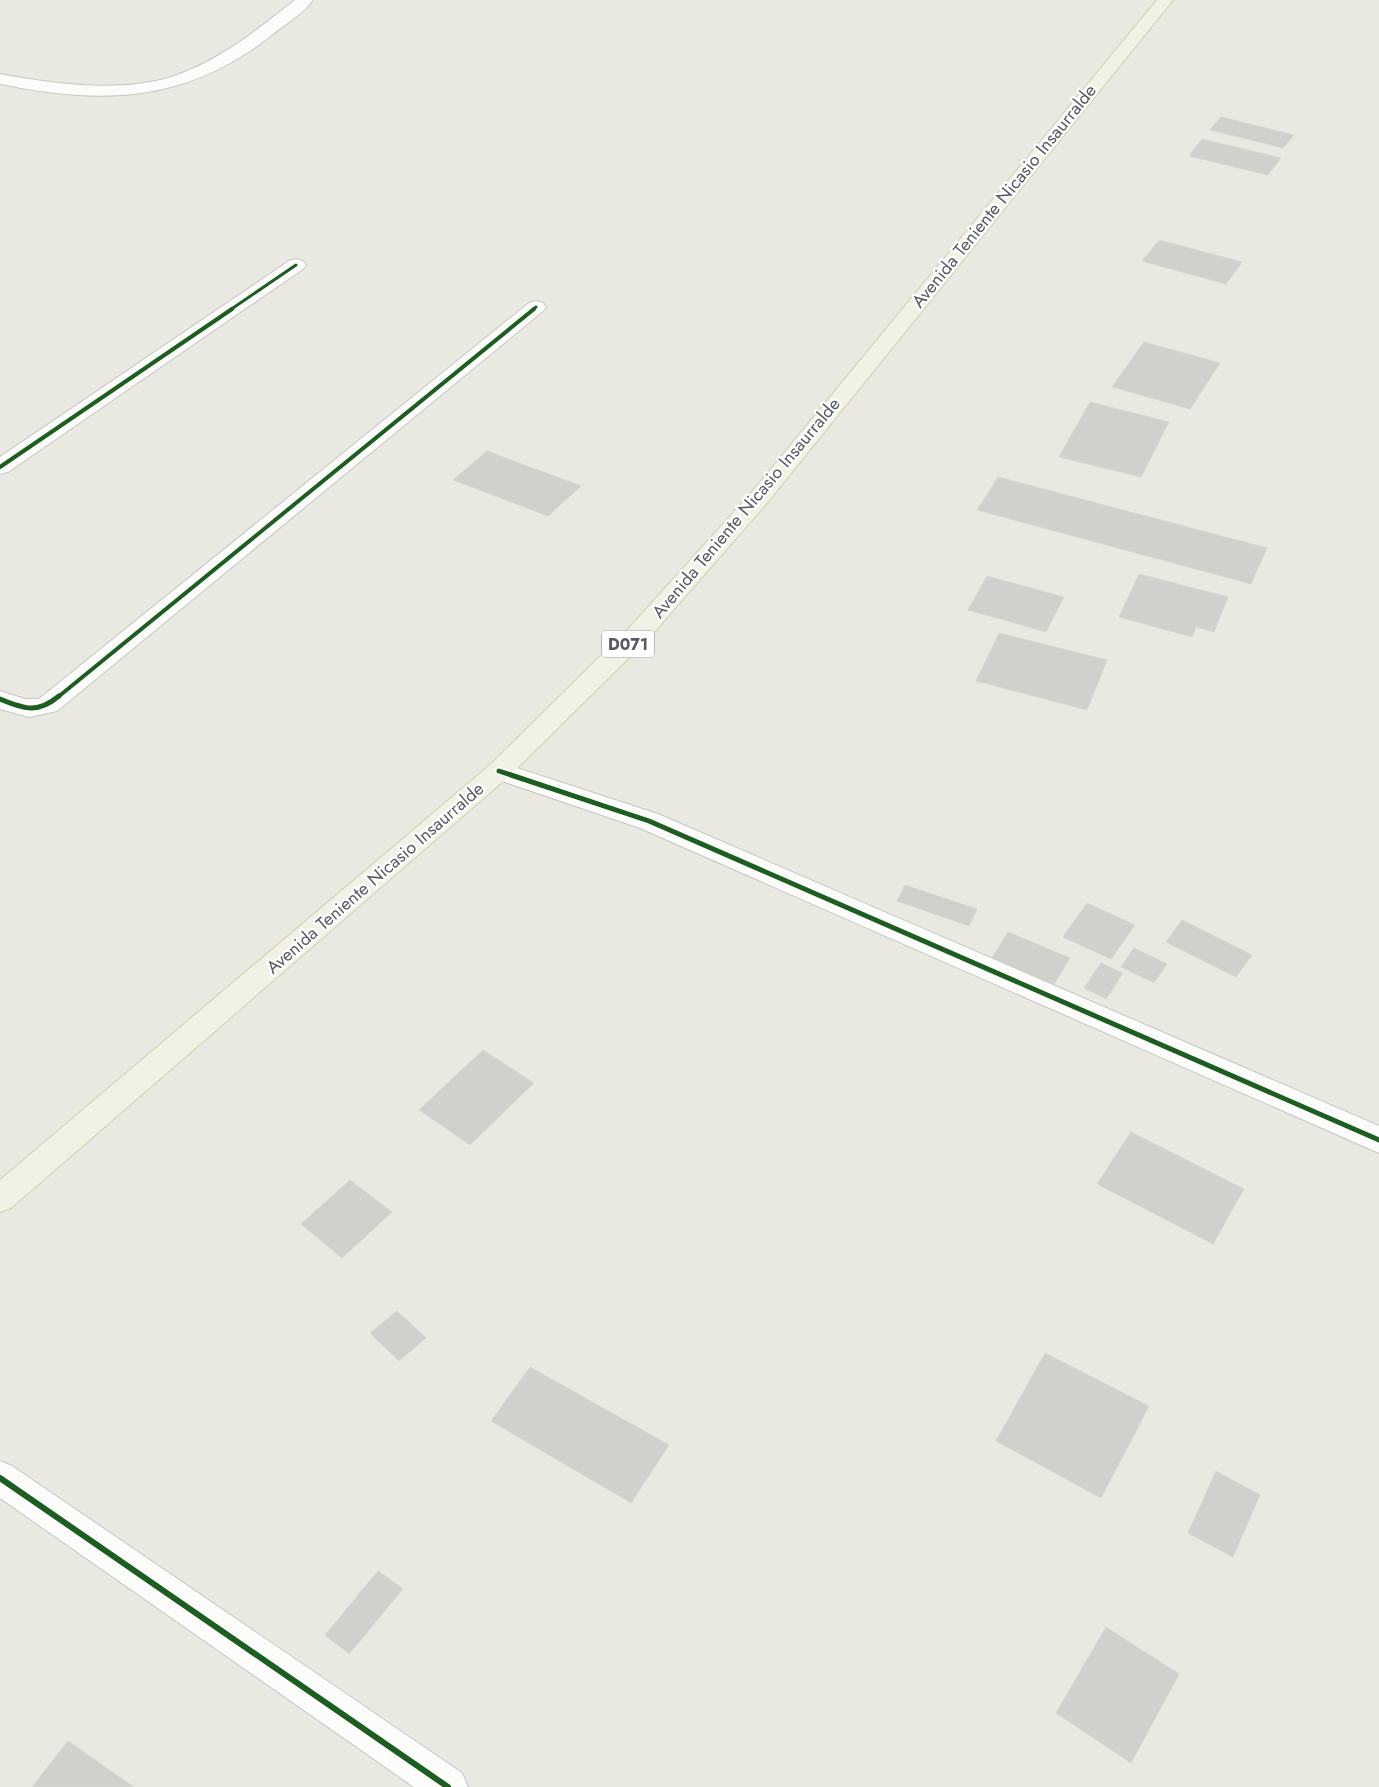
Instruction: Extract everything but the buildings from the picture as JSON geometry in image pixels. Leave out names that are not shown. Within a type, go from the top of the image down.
[{"type":"main road","name":"Avenida Teniente Nicasio Insaurralde","points":[[0,1199],[499,772],[639,633],[759,498],[1165,0]]},
{"type":"street","points":[[0,78],[24,84],[69,89],[105,89],[167,84],[235,54],[305,0]]},
{"type":"street","points":[[0,467],[296,265]]},
{"type":"street","points":[[0,699],[22,708],[36,710],[48,706],[536,307]]},
{"type":"street","points":[[499,772],[649,821],[1379,1140]]},
{"type":"street","points":[[0,1478],[448,1787]]},
{"type":"cycle path","points":[[0,467],[296,265]]},
{"type":"cycle path","points":[[0,699],[29,708],[48,705],[536,307]]},
{"type":"cycle path","points":[[499,771],[649,821],[1379,1140]]},
{"type":"cycle path","points":[[0,1478],[448,1787]]}]
